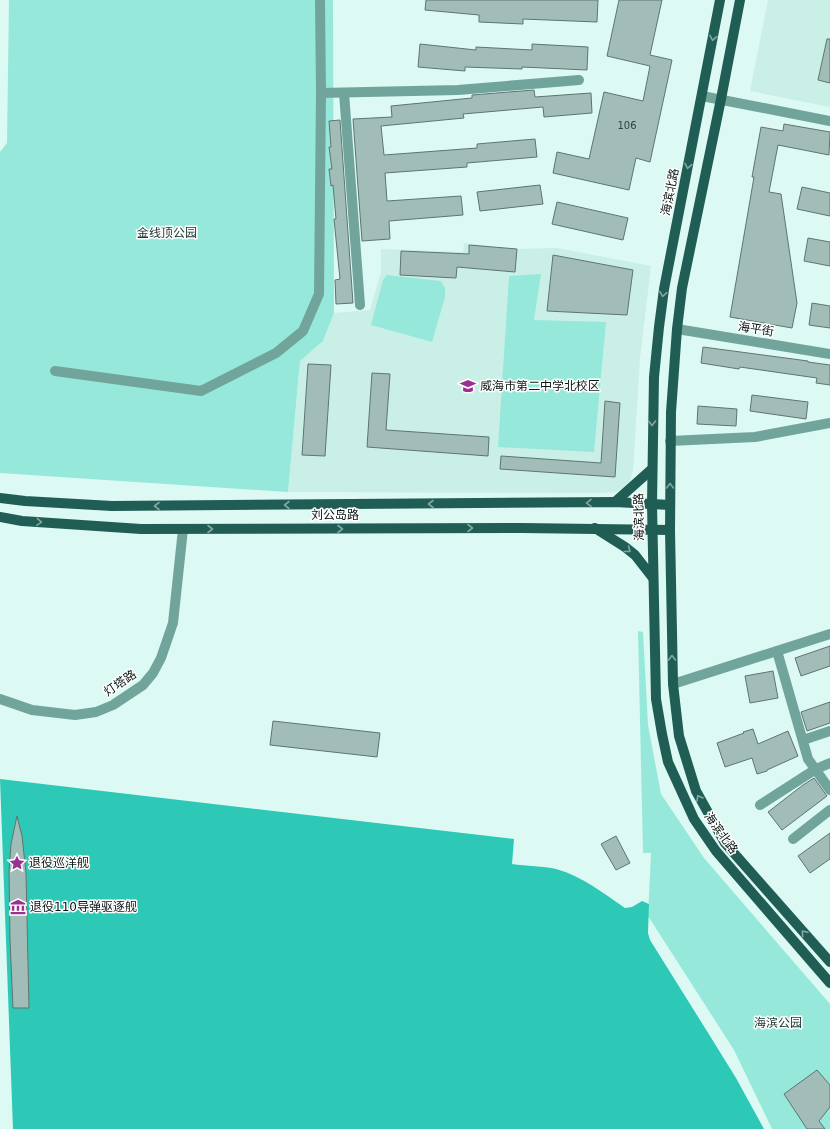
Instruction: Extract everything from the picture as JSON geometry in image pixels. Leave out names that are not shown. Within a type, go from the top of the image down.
[{"type":"main road","name":"海滨北路","points":[[720,0],[664,289],[654,377],[652,530],[656,698],[668,762],[694,819],[716,851],[830,983]]},
{"type":"main road","name":"海滨北路","points":[[740,0],[682,288],[677,329],[670,412],[670,530],[673,684],[679,736],[696,791],[721,837],[830,962]]},
{"type":"main road","points":[[615,502],[652,469]]},
{"type":"main road","name":"刘公岛路","points":[[0,498],[25,501],[112,506],[615,502],[670,505]]},
{"type":"main road","name":"刘公岛路","points":[[0,517],[22,521],[133,528],[183,529],[596,528],[670,530]]},
{"type":"main road","points":[[596,528],[625,547],[634,555],[653,578]]},
{"type":"street","points":[[55,371],[201,391],[276,353],[303,331],[319,294],[321,93],[320,0]]},
{"type":"street","points":[[321,93],[458,90],[579,80]]},
{"type":"street","points":[[344,93],[360,305]]},
{"type":"street","points":[[702,96],[830,121]]},
{"type":"street","name":"海平街","points":[[677,329],[830,354]]},
{"type":"street","points":[[670,441],[755,437],[830,423]]},
{"type":"street","name":"灯塔路","points":[[0,699],[32,710],[75,715],[96,712],[113,705],[143,685],[153,673],[162,658],[173,622],[183,529]]},
{"type":"street","points":[[673,684],[830,634]]},
{"type":"street","points":[[777,652],[808,758],[830,790]]},
{"type":"street","points":[[803,740],[830,731]]},
{"type":"street","points":[[760,805],[816,769],[830,763]]},
{"type":"street","points":[[793,839],[830,810]]},
{"type":"shaded area","points":[[768,0],[830,0],[830,107],[750,91]]},
{"type":"shaded area","name":"威海市第二中学北校区","points":[[464,243],[517,249],[557,248],[651,266],[640,358],[633,470],[630,481],[616,492],[599,493],[288,492],[300,361],[323,341],[334,313],[370,310],[381,272],[381,249],[463,252]]},
{"type":"shaded area","points":[[0,779],[514,839],[512,864],[551,868],[566,872],[592,886],[625,908],[632,907],[642,901],[649,904],[648,933],[650,940],[736,1078],[764,1129],[13,1129]]},
{"type":"green space","name":"金线顶公园","points":[[9,0],[333,0],[334,313],[323,341],[300,361],[288,492],[0,473],[0,152],[7,143]]},
{"type":"green space","points":[[541,274],[534,320],[606,322],[594,452],[498,447],[509,276]]},
{"type":"green space","points":[[387,275],[441,281],[445,288],[445,297],[432,342],[371,325],[383,280]]},
{"type":"green space","name":"海滨公园","points":[[638,631],[643,632],[648,725],[661,794],[704,858],[830,1004],[830,1129],[772,1129],[734,1050],[648,916],[651,853],[643,853]]},
{"type":"building","points":[[426,0],[598,0],[597,22],[523,19],[523,24],[479,22],[479,15],[425,10]]},
{"type":"building","points":[[619,0],[662,0],[650,55],[672,60],[650,162],[636,158],[629,190],[553,173],[557,152],[589,159],[604,92],[643,101],[650,66],[607,56]]},
{"type":"building","points":[[827,39],[830,39],[830,83],[818,80]]},
{"type":"building","points":[[420,44],[476,50],[476,47],[532,50],[532,44],[588,47],[587,70],[522,67],[522,69],[465,67],[465,71],[418,67]]},
{"type":"building","points":[[534,90],[535,97],[591,93],[592,113],[544,117],[543,107],[463,114],[464,118],[381,126],[384,155],[477,148],[477,144],[535,139],[537,157],[467,163],[467,167],[385,173],[387,201],[461,196],[463,215],[389,221],[390,239],[362,241],[353,119],[392,117],[391,106],[472,98],[472,95]]},
{"type":"building","points":[[340,120],[353,303],[336,304],[335,280],[340,279],[334,219],[336,219],[333,185],[331,186],[329,169],[332,169],[329,147],[331,147],[329,121]]},
{"type":"building","points":[[784,124],[830,132],[829,155],[778,145],[769,192],[781,194],[797,303],[792,328],[730,317],[761,127],[783,131]]},
{"type":"building","points":[[540,185],[543,204],[480,211],[477,192]]},
{"type":"building","points":[[802,187],[830,193],[830,216],[797,209]]},
{"type":"building","points":[[557,202],[628,218],[623,240],[552,224]]},
{"type":"building","points":[[808,238],[830,242],[830,266],[804,261]]},
{"type":"building","points":[[469,245],[517,249],[515,272],[457,267],[456,278],[400,275],[401,251],[469,254]]},
{"type":"building","points":[[553,255],[633,270],[627,315],[547,311]]},
{"type":"building","points":[[812,303],[830,306],[830,328],[809,325]]},
{"type":"building","points":[[703,347],[830,365],[830,385],[816,383],[817,378],[701,363]]},
{"type":"building","points":[[308,364],[331,365],[325,456],[302,455]]},
{"type":"building","points":[[372,373],[390,374],[386,430],[489,437],[488,456],[367,447]]},
{"type":"building","points":[[752,395],[808,402],[806,419],[750,411]]},
{"type":"building","points":[[605,401],[620,403],[615,477],[500,469],[501,456],[601,463]]},
{"type":"building","points":[[698,406],[737,409],[736,426],[697,424]]},
{"type":"building","points":[[830,646],[830,666],[801,676],[795,658]]},
{"type":"building","points":[[773,671],[778,698],[750,703],[745,676]]},
{"type":"building","points":[[830,702],[830,723],[807,731],[801,712]]},
{"type":"building","points":[[273,721],[380,733],[377,757],[270,745]]},
{"type":"building","points":[[753,729],[758,744],[788,731],[798,756],[767,771],[757,774],[752,758],[725,767],[717,743]]},
{"type":"building","points":[[814,778],[827,796],[782,830],[768,812]]},
{"type":"building","name":"退役110导弹驱逐舰","points":[[17,816],[22,836],[26,873],[29,1008],[13,1008],[9,871],[11,844]]},
{"type":"building","points":[[830,833],[830,859],[810,873],[798,856]]},
{"type":"building","points":[[616,836],[630,863],[616,870],[601,844]]},
{"type":"building","points":[[817,1070],[830,1085],[830,1107],[819,1121],[825,1129],[807,1129],[784,1094]]},
{"type":"place","name":"威海市第二中学北校区","points":[[468,386]]},
{"type":"place","name":"退役巡洋舰","points":[[17,863]]},
{"type":"place","name":"退役110导弹驱逐舰","points":[[18,907]]}]
